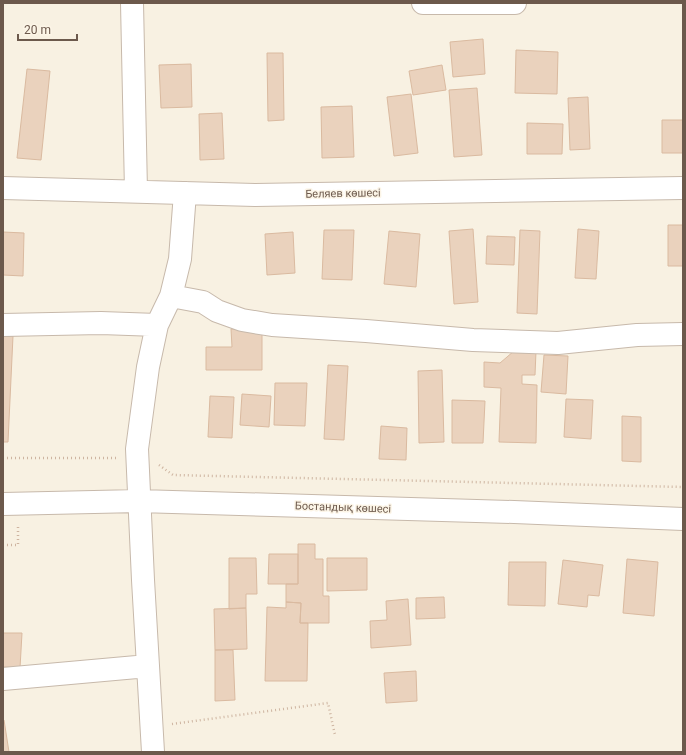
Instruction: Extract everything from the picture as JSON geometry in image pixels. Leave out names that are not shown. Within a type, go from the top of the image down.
[{"type":"street","points":[[132,3],[136,191]]},
{"type":"street","points":[[423,3],[515,3]]},
{"type":"street","name":"Беляев көшесі","points":[[3,188],[255,195],[683,188]]},
{"type":"street","points":[[153,752],[137,449],[148,367],[157,325],[171,296],[180,258],[185,193]]},
{"type":"street","points":[[171,296],[203,302],[217,311],[242,320],[272,325],[473,340],[558,343],[637,335],[683,334]]},
{"type":"street","points":[[3,325],[102,323],[157,325]]},
{"type":"street","name":"Бостандық көшесі","points":[[11,504],[139,501],[683,519]]},
{"type":"street","points":[[3,679],[148,666]]},
{"type":"path","points":[[3,458],[149,458],[173,475],[683,487]]},
{"type":"path","points":[[3,545],[18,545],[11,504]]},
{"type":"path","points":[[151,726],[328,703],[335,736]]},
{"type":"building","points":[[483,39],[485,74],[453,77],[450,42]]},
{"type":"building","points":[[516,50],[558,52],[557,94],[515,93]]},
{"type":"building","points":[[267,53],[283,53],[284,120],[268,121]]},
{"type":"building","points":[[191,64],[192,107],[161,108],[159,65]]},
{"type":"building","points":[[442,65],[446,90],[413,95],[409,71]]},
{"type":"building","points":[[27,69],[50,71],[41,160],[17,158]]},
{"type":"building","points":[[477,88],[482,155],[454,157],[449,90]]},
{"type":"building","points":[[411,94],[418,153],[394,156],[387,97]]},
{"type":"building","points":[[588,97],[590,149],[570,150],[568,98]]},
{"type":"building","points":[[352,106],[354,157],[322,158],[321,107]]},
{"type":"building","points":[[222,113],[224,159],[200,160],[199,114]]},
{"type":"building","points":[[662,120],[683,120],[683,153],[662,153]]},
{"type":"building","points":[[527,123],[563,124],[562,154],[527,154]]},
{"type":"building","points":[[668,225],[683,225],[683,266],[668,266]]},
{"type":"building","points":[[473,229],[478,302],[454,304],[449,231]]},
{"type":"building","points":[[578,229],[599,231],[596,279],[575,278]]},
{"type":"building","points":[[324,230],[354,230],[352,280],[322,279]]},
{"type":"building","points":[[520,230],[540,231],[537,314],[517,313]]},
{"type":"building","points":[[389,231],[420,234],[416,287],[384,284]]},
{"type":"building","points":[[3,232],[24,233],[23,276],[3,275]]},
{"type":"building","points":[[293,232],[295,273],[267,275],[265,234]]},
{"type":"building","points":[[487,236],[515,237],[514,265],[486,264]]},
{"type":"building","points":[[262,328],[262,370],[206,370],[206,347],[232,347],[231,329]]},
{"type":"building","points":[[3,336],[13,336],[8,442],[3,442]]},
{"type":"building","points":[[514,351],[536,351],[535,375],[522,375],[522,384],[537,385],[536,443],[499,442],[501,388],[484,387],[484,362],[500,363]]},
{"type":"building","points":[[544,355],[568,356],[566,394],[541,392]]},
{"type":"building","points":[[328,365],[348,366],[344,440],[324,439]]},
{"type":"building","points":[[442,370],[444,442],[419,443],[418,371]]},
{"type":"building","points":[[275,383],[307,383],[305,426],[274,425]]},
{"type":"building","points":[[242,394],[271,396],[269,427],[240,425]]},
{"type":"building","points":[[210,396],[234,397],[232,438],[208,437]]},
{"type":"building","points":[[566,399],[593,400],[591,439],[564,437]]},
{"type":"building","points":[[452,400],[485,401],[483,443],[452,443]]},
{"type":"building","points":[[622,416],[641,417],[641,462],[622,461]]},
{"type":"building","points":[[381,426],[407,428],[406,460],[379,459]]},
{"type":"building","points":[[298,544],[315,544],[315,559],[323,559],[323,596],[329,596],[329,623],[300,623],[301,603],[286,602],[286,584],[298,584]]},
{"type":"building","points":[[269,554],[298,554],[298,584],[268,584]]},
{"type":"building","points":[[229,558],[256,558],[257,594],[246,594],[246,608],[229,609]]},
{"type":"building","points":[[327,558],[367,558],[367,590],[327,591]]},
{"type":"building","points":[[627,559],[658,562],[654,616],[623,613]]},
{"type":"building","points":[[563,560],[603,565],[599,596],[588,595],[587,607],[558,604]]},
{"type":"building","points":[[509,562],[546,562],[545,606],[508,605]]},
{"type":"building","points":[[444,597],[445,618],[416,619],[416,598]]},
{"type":"building","points":[[408,599],[411,645],[371,648],[370,621],[387,620],[386,601]]},
{"type":"building","points":[[286,602],[301,603],[300,623],[308,623],[307,681],[265,681],[267,607],[286,608]]},
{"type":"building","points":[[246,608],[247,649],[215,650],[214,609]]},
{"type":"building","points":[[3,633],[22,633],[20,668],[3,667]]},
{"type":"building","points":[[215,650],[233,650],[235,700],[215,701]]},
{"type":"building","points":[[416,671],[417,701],[386,703],[384,673]]},
{"type":"building","points":[[4,720],[9,752],[3,752]]}]
